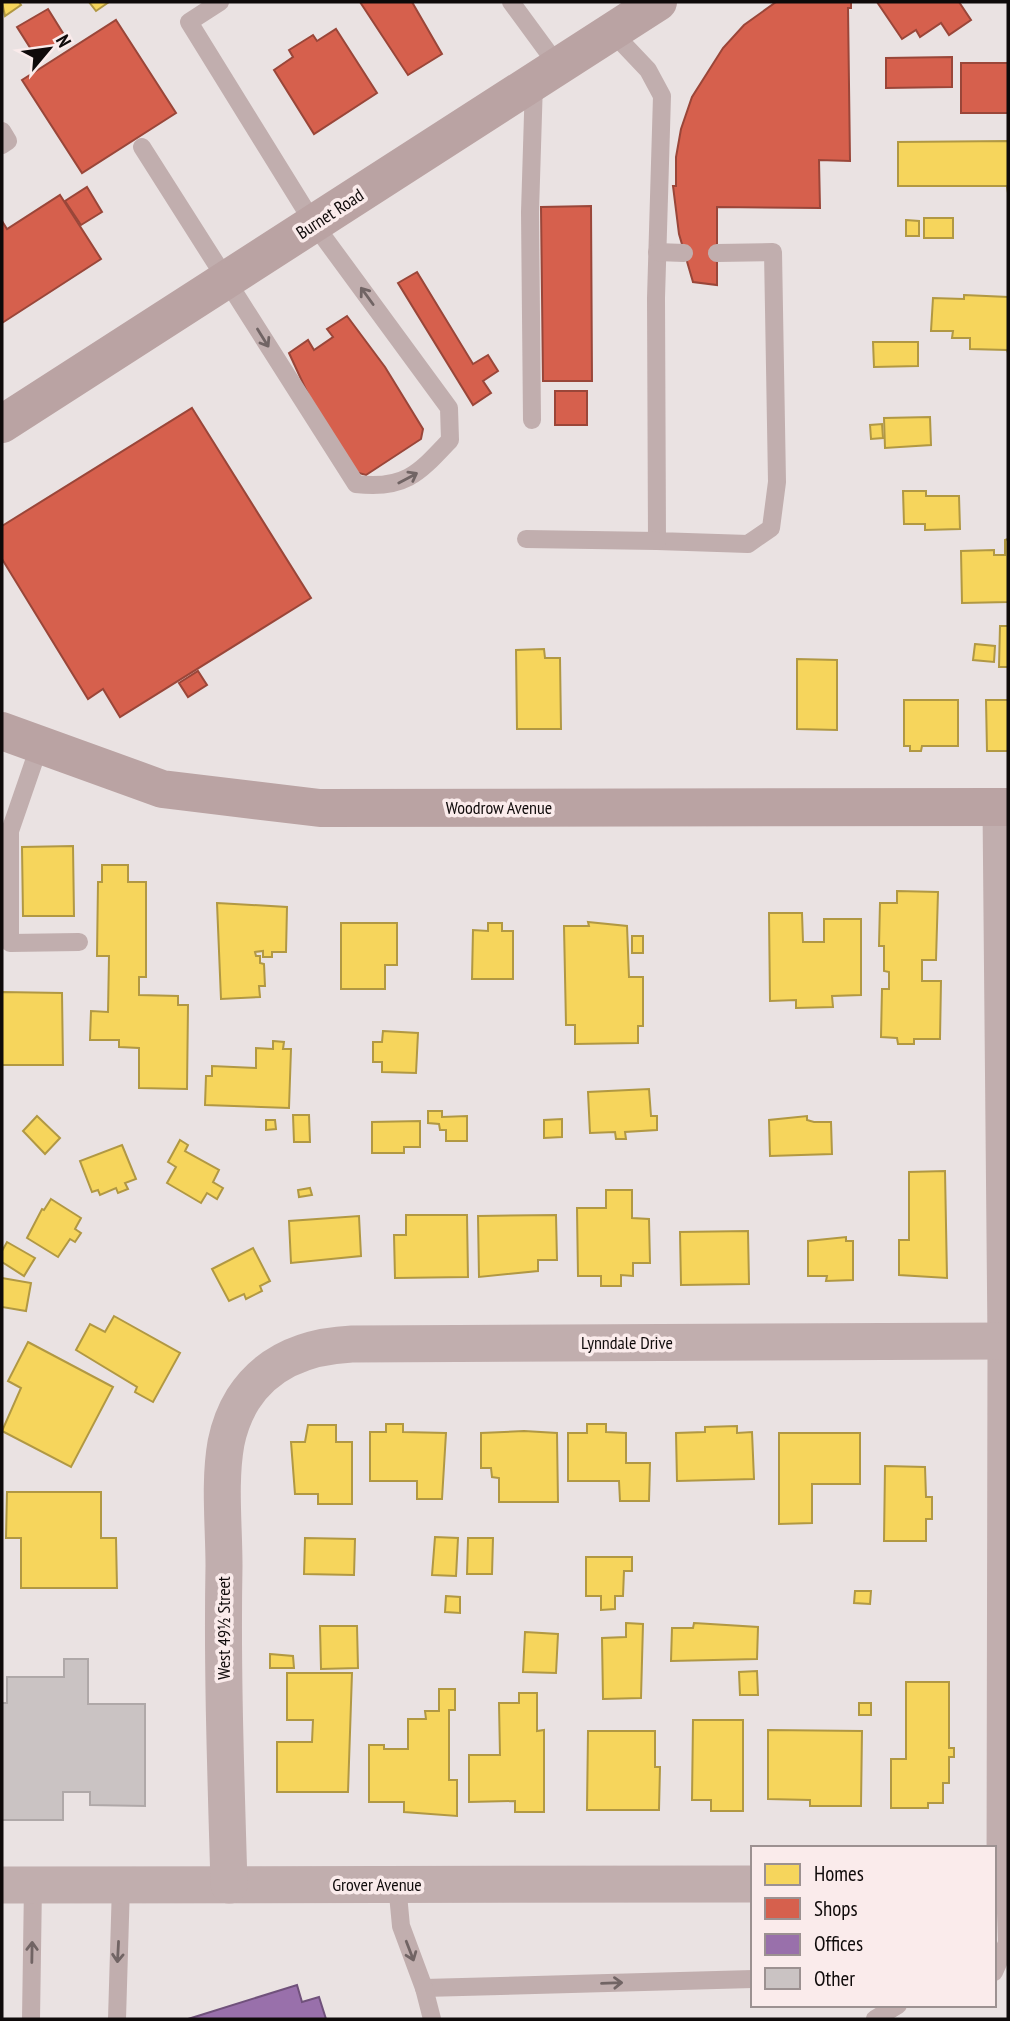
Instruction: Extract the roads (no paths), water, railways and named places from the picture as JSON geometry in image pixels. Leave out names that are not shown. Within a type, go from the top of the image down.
[{"type":"street","name":"Burnet Road","points":[[2,424],[546,74],[648,4]]},
{"type":"street","name":"Woodrow Avenue","points":[[2,731],[162,789],[320,808],[1005,807]]},
{"type":"street","points":[[1002,1883],[1006,1340],[1005,807]]},
{"type":"street","name":"Lynndale Drive","points":[[258,1380],[301,1352],[326,1345],[1006,1340]]},
{"type":"street","name":"West 49½ Street","points":[[229,1885],[223,1646],[226,1444],[243,1399],[258,1380]]},
{"type":"street","name":"Grover Avenue","points":[[17,1885],[751,1884]]},
{"type":"lane","points":[[142,147],[356,484],[375,487],[403,483],[421,471],[450,440],[449,408],[314,224],[190,22],[220,2]]},
{"type":"lane","points":[[511,2],[546,74],[530,212],[532,420]]},
{"type":"lane","points":[[611,31],[648,70],[662,96],[657,252],[657,541]]},
{"type":"lane","points":[[2,131],[8,141],[2,145]]},
{"type":"lane","points":[[657,252],[684,253]]},
{"type":"lane","points":[[526,539],[748,544],[771,528],[777,482],[773,253],[717,253]]},
{"type":"lane","points":[[40,744],[10,831],[10,943],[79,942]]},
{"type":"lane","points":[[996,1968],[1007,1943],[1002,1883]]},
{"type":"lane","points":[[397,1884],[401,1926],[424,1988],[432,2019]]},
{"type":"lane","points":[[17,1885],[31,2019]]},
{"type":"lane","points":[[117,2019],[121,1885]]},
{"type":"lane","points":[[424,1988],[751,1979]]},
{"type":"lane","points":[[875,2019],[895,2007]]}]
